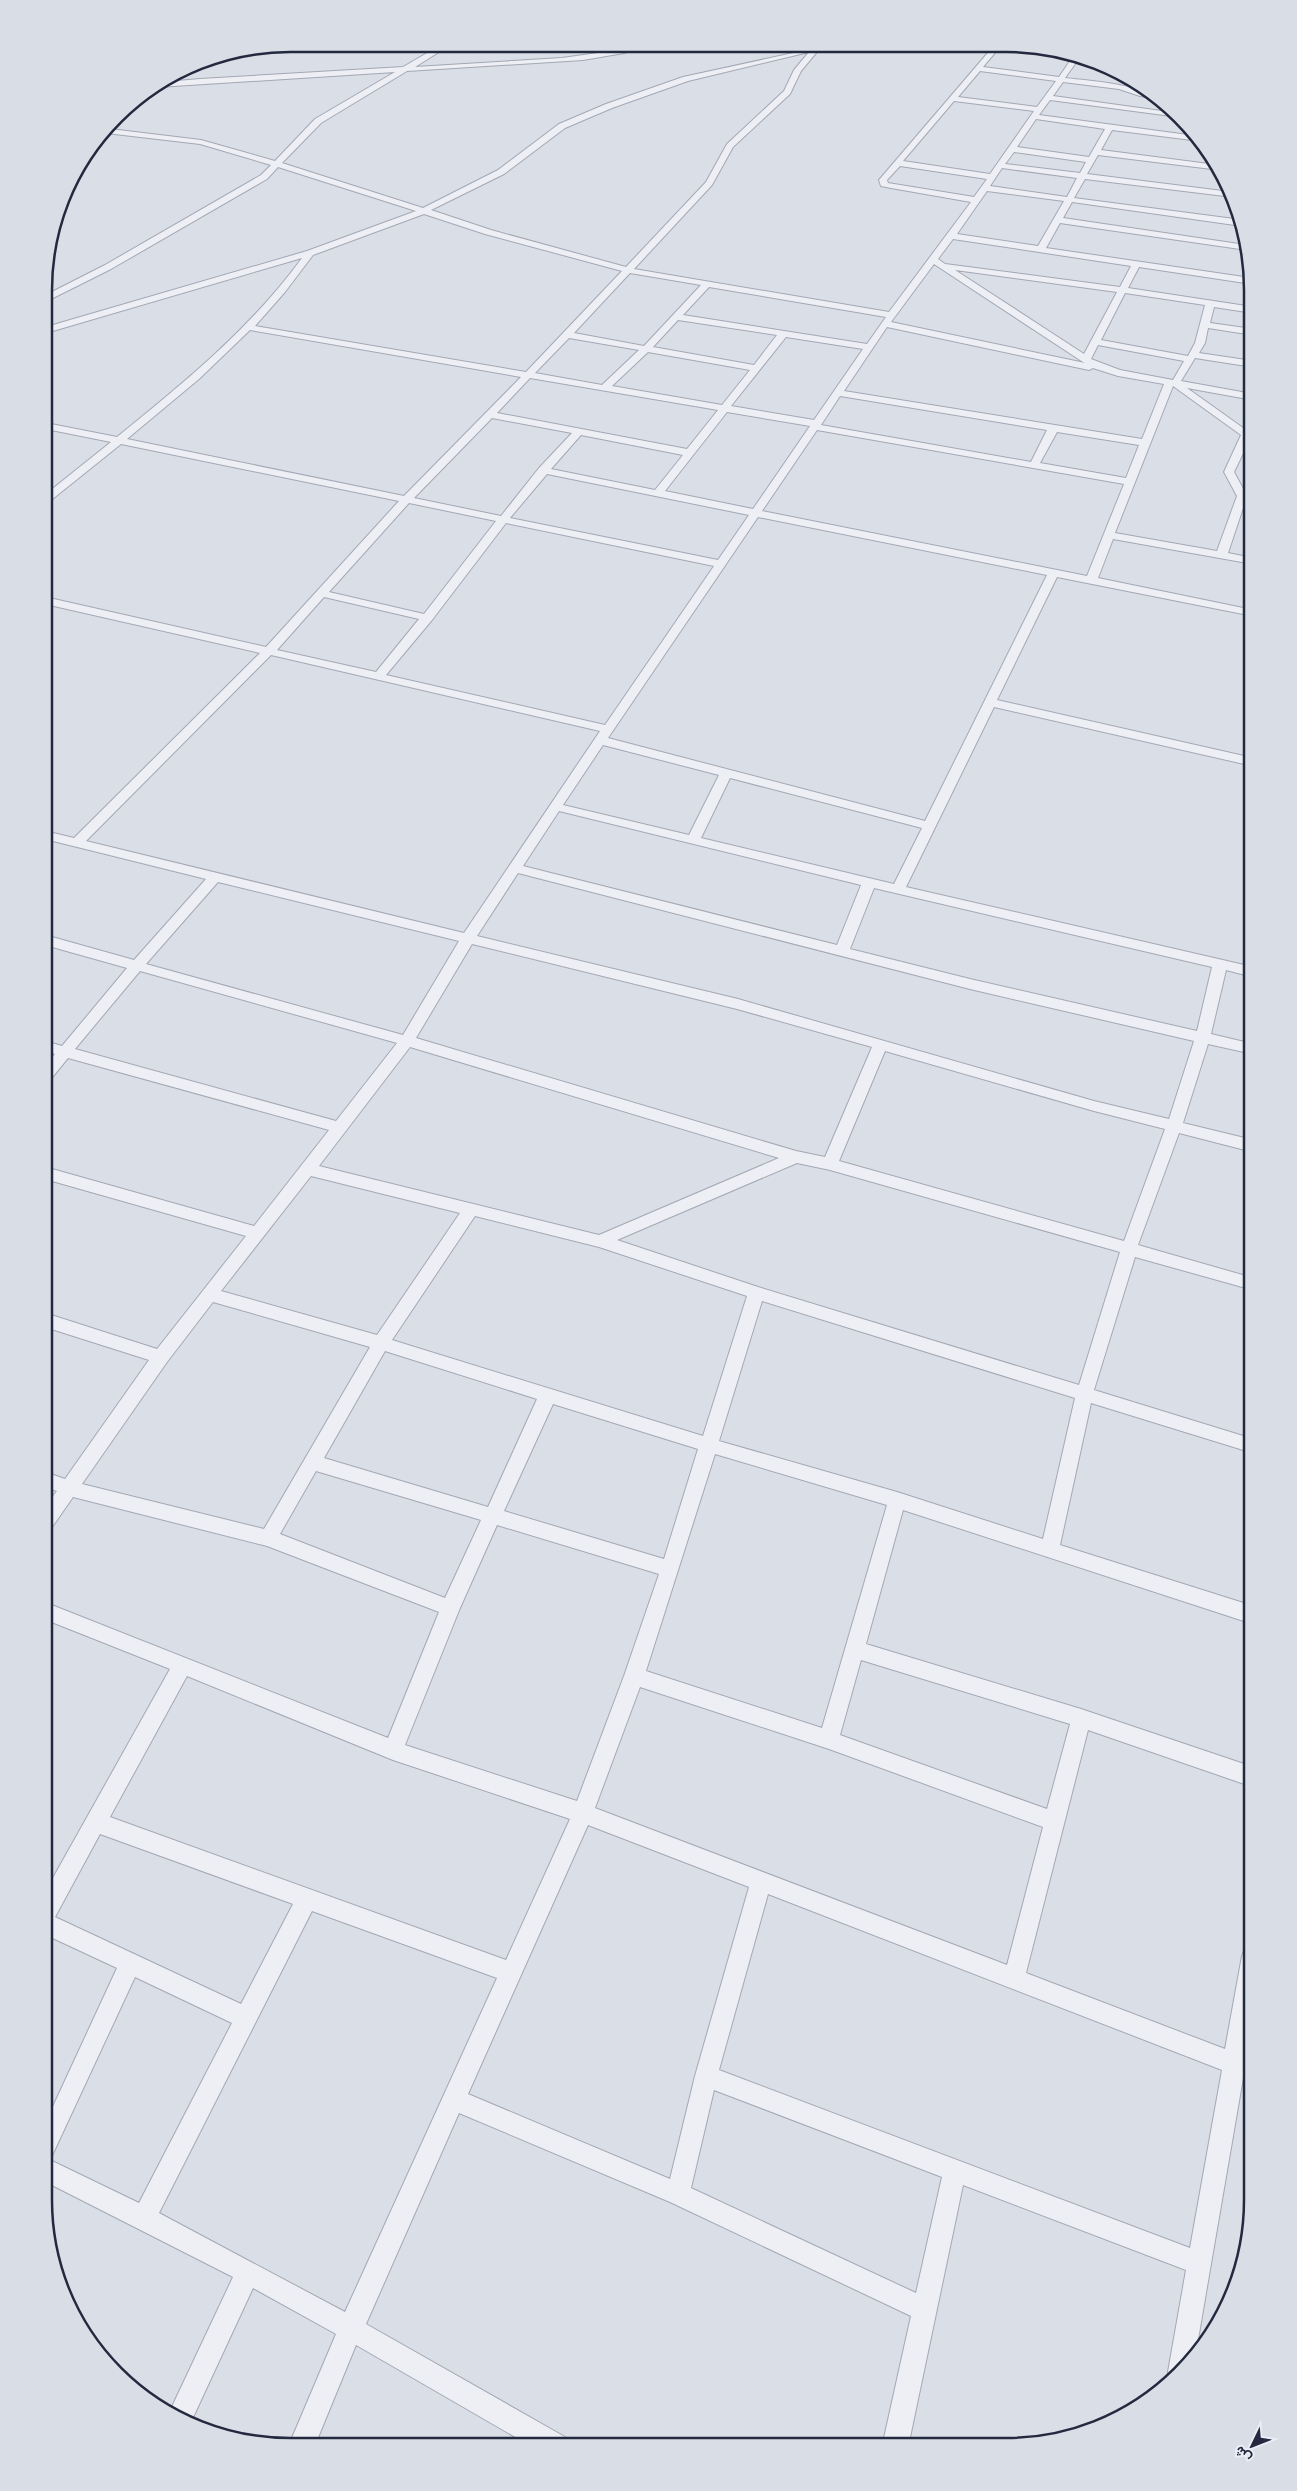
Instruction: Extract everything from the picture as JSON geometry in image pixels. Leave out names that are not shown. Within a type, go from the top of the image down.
[{"type":"street","points":[[52,295],[108,267],[264,177],[318,121],[434,52]]},
{"type":"street","points":[[172,84],[254,76],[404,70],[608,56],[622,52]]},
{"type":"street","points":[[52,328],[310,253],[423,211],[469,190],[501,172],[562,126],[601,109],[686,79],[801,52]]},
{"type":"street","points":[[76,843],[269,651],[407,499],[628,270],[709,183],[730,146],[787,92],[798,70],[814,52]]},
{"type":"street","points":[[977,200],[884,184],[883,180],[954,100],[993,52]]},
{"type":"street","points":[[52,1512],[161,1357],[407,1041],[468,938],[600,740],[885,324],[937,263],[951,236],[1002,166],[1073,62]]},
{"type":"street","points":[[979,69],[1120,87],[1140,94]]},
{"type":"street","points":[[1049,98],[1175,123]]},
{"type":"street","points":[[954,100],[1039,113],[1110,127],[1175,123]]},
{"type":"street","points":[[1041,249],[1110,127]]},
{"type":"street","points":[[113,133],[202,142],[275,165],[322,177],[423,211],[628,270],[892,315]]},
{"type":"street","points":[[1013,149],[1210,167]]},
{"type":"street","points":[[898,163],[994,177]]},
{"type":"street","points":[[1002,166],[1223,191]]},
{"type":"street","points":[[986,188],[1234,222]]},
{"type":"street","points":[[1057,220],[1240,247]]},
{"type":"street","points":[[951,236],[1244,280]]},
{"type":"street","points":[[52,494],[181,389],[278,295],[310,253]]},
{"type":"street","points":[[937,263],[1244,309]]},
{"type":"street","points":[[937,263],[1086,360],[1118,374]]},
{"type":"street","points":[[1086,360],[1136,264]]},
{"type":"street","points":[[605,387],[646,349],[707,284]]},
{"type":"street","points":[[52,289],[61,290]]},
{"type":"street","points":[[1091,581],[1145,443],[1172,383],[1192,357],[1206,325],[1210,304]]},
{"type":"street","points":[[677,317],[870,347]]},
{"type":"street","points":[[885,324],[1118,374],[1244,395]]},
{"type":"street","points":[[1206,325],[1244,331]]},
{"type":"street","points":[[247,327],[727,408],[816,426],[1129,482]]},
{"type":"street","points":[[659,492],[727,408],[783,334]]},
{"type":"street","points":[[567,335],[757,368]]},
{"type":"street","points":[[1095,342],[1244,363]]},
{"type":"street","points":[[1172,383],[1244,432]]},
{"type":"street","points":[[838,394],[1145,443]]},
{"type":"street","points":[[490,414],[577,433],[690,453]]},
{"type":"street","points":[[52,427],[721,564]]},
{"type":"street","points":[[1035,464],[1053,428]]},
{"type":"street","points":[[379,676],[428,618],[503,518],[577,433]]},
{"type":"street","points":[[1221,556],[1242,496],[1229,472],[1244,446]]},
{"type":"street","points":[[543,470],[1244,611]]},
{"type":"street","points":[[1109,535],[1244,560]]},
{"type":"street","points":[[898,890],[1053,574]]},
{"type":"street","points":[[321,594],[428,618]]},
{"type":"street","points":[[52,601],[608,729]]},
{"type":"street","points":[[990,702],[1244,760]]},
{"type":"street","points":[[600,740],[929,826]]},
{"type":"street","points":[[693,840],[726,773]]},
{"type":"street","points":[[557,807],[898,890],[1244,970]]},
{"type":"street","points":[[52,837],[738,1004],[880,1045],[1244,1144]]},
{"type":"street","points":[[516,868],[970,984],[1244,1047]]},
{"type":"street","points":[[52,1068],[137,965],[215,877]]},
{"type":"street","points":[[842,951],[869,883]]},
{"type":"street","points":[[52,942],[407,1041],[796,1157],[830,1164],[1244,1281]]},
{"type":"street","points":[[1050,1550],[1084,1396],[1129,1249],[1174,1126],[1203,1037],[1220,964]]},
{"type":"street","points":[[830,1164],[880,1045]]},
{"type":"street","points":[[52,1048],[338,1128]]},
{"type":"street","points":[[600,1241],[796,1157]]},
{"type":"street","points":[[308,1169],[600,1241],[756,1293],[1084,1396],[1244,1443]]},
{"type":"street","points":[[52,1175],[259,1233]]},
{"type":"street","points":[[268,1538],[381,1343],[472,1208]]},
{"type":"street","points":[[305,2438],[351,2328],[583,1813],[634,1676],[670,1570],[756,1293]]},
{"type":"street","points":[[211,1294],[381,1343],[708,1445],[898,1500],[1244,1612]]},
{"type":"street","points":[[52,1322],[161,1357]]},
{"type":"street","points":[[393,1750],[450,1608],[548,1395]]},
{"type":"street","points":[[312,1462],[491,1518],[670,1570]]},
{"type":"street","points":[[52,1482],[69,1488],[268,1538],[450,1608]]},
{"type":"street","points":[[830,1740],[898,1500]]},
{"type":"street","points":[[52,1613],[183,1664],[393,1750],[583,1813],[1244,2068],[1199,2263],[1182,2361]]},
{"type":"street","points":[[856,1650],[1081,1718],[1244,1774]]},
{"type":"street","points":[[52,1902],[183,1664]]},
{"type":"street","points":[[634,1676],[830,1740],[1055,1822]]},
{"type":"street","points":[[1014,1980],[1081,1718]]},
{"type":"street","points":[[96,1822],[510,1972]]},
{"type":"street","points":[[678,2194],[706,2076],[761,1881]]},
{"type":"street","points":[[145,2216],[244,2017],[307,1898]]},
{"type":"street","points":[[52,1927],[244,2017]]},
{"type":"street","points":[[52,2134],[130,1964]]},
{"type":"street","points":[[706,2076],[1199,2263]]},
{"type":"street","points":[[455,2100],[678,2194],[926,2310]]},
{"type":"street","points":[[897,2438],[955,2169]]},
{"type":"street","points":[[52,2172],[145,2216],[351,2328],[542,2438]]},
{"type":"street","points":[[182,2413],[248,2272]]}]
